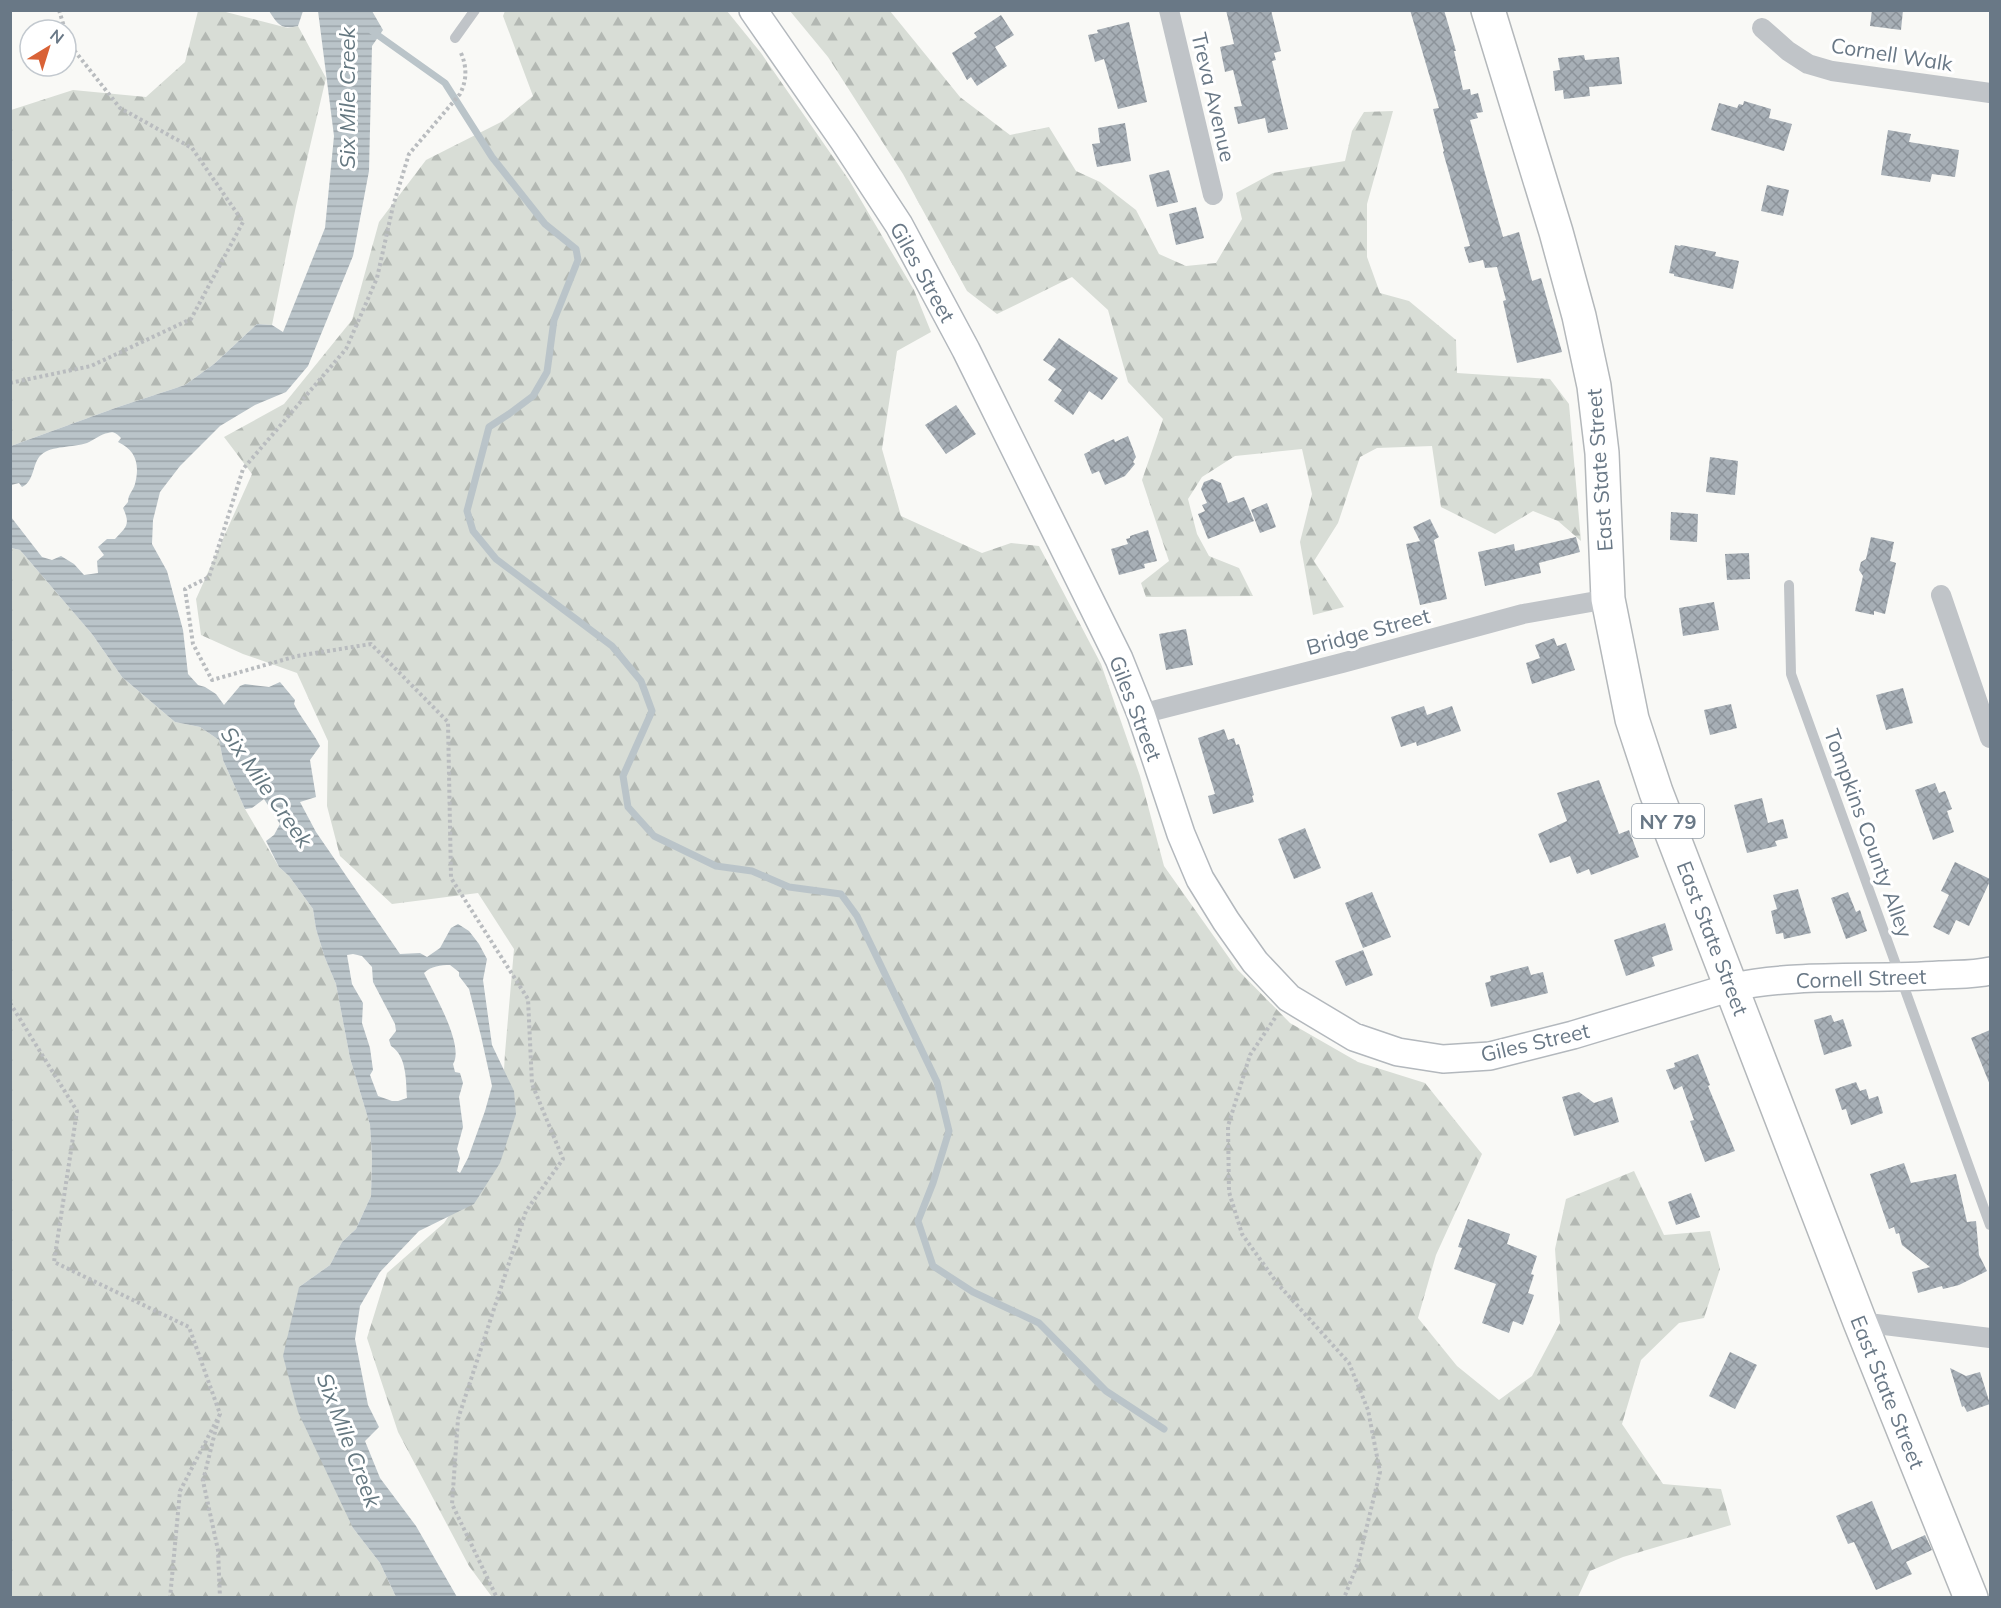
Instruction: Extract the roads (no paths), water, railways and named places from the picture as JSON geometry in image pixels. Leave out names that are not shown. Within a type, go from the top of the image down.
[{"type":"highway","name":"East State Street","points":[[1488,10],[1556,232],[1579,316],[1594,386],[1602,453],[1608,599],[1632,719],[1656,792],[1860,1322],[1971,1598]]},
{"type":"street","name":"Giles Street","points":[[753,10],[899,225],[966,350],[1119,659],[1141,714],[1180,834],[1200,879],[1255,962],[1289,998],[1354,1037],[1398,1052],[1443,1059],[1490,1056],[1573,1035],[1732,987]]},
{"type":"street","name":"Treva Avenue","points":[[1169,10],[1213,195]]},
{"type":"street","name":"Cornell Walk","points":[[1762,28],[1788,51],[1808,64],[1832,71],[1990,93]]},
{"type":"street","points":[[1941,595],[1990,738]]},
{"type":"street","name":"Bridge Street","points":[[1141,714],[1523,614],[1608,599]]},
{"type":"street","name":"Cornell Street","points":[[1732,987],[1756,982],[1901,978],[1990,971]]},
{"type":"street","points":[[1860,1322],[1990,1338]]},
{"type":"lane","points":[[455,38],[475,10]]},
{"type":"lane","name":"Tompkins County Alley","points":[[1789,585],[1791,674],[1990,1225]]},
{"type":"water","points":[[269,11],[303,11],[298,26],[287,27],[277,23]]},
{"type":"water","name":"Six Mile Creek","points":[[318,11],[372,11],[383,30],[372,46],[369,171],[353,256],[308,366],[286,392],[255,405],[220,426],[180,466],[160,492],[153,520],[152,544],[167,571],[183,630],[188,674],[198,685],[216,694],[224,705],[240,686],[245,684],[269,687],[280,682],[295,700],[297,710],[320,746],[310,760],[316,797],[300,802],[316,832],[400,954],[420,953],[427,957],[440,948],[451,928],[458,924],[469,931],[487,959],[483,980],[492,1045],[514,1091],[516,1114],[500,1163],[474,1204],[419,1231],[380,1272],[360,1306],[355,1339],[368,1405],[379,1427],[365,1441],[380,1478],[416,1526],[457,1597],[396,1597],[380,1563],[353,1528],[298,1412],[283,1356],[299,1287],[330,1265],[342,1242],[356,1229],[371,1196],[372,1157],[370,1125],[350,1058],[336,984],[316,929],[313,909],[289,876],[279,867],[266,841],[274,835],[280,824],[264,799],[252,808],[245,809],[223,760],[219,740],[200,727],[175,722],[122,677],[92,634],[20,550],[11,548],[11,517],[42,557],[52,560],[61,556],[74,564],[84,575],[98,573],[97,561],[104,555],[98,547],[107,539],[115,539],[127,522],[123,508],[128,502],[137,471],[133,454],[118,442],[121,438],[112,432],[81,445],[57,448],[38,458],[29,481],[22,487],[19,483],[11,485],[11,446],[185,385],[214,364],[257,324],[272,325],[283,332],[325,228],[334,136]],"holes":[[[347,955],[362,956],[372,967],[373,982],[395,1024],[396,1031],[389,1040],[403,1062],[407,1098],[392,1101],[378,1096],[370,1075],[373,1070],[370,1048],[362,1023],[363,1003],[352,984]],[[450,965],[459,972],[459,976],[469,989],[492,1086],[468,1158],[460,1173],[457,1171],[460,1158],[457,1149],[463,1127],[459,1097],[463,1083],[460,1073],[455,1072],[453,1064],[456,1056],[451,1032],[424,973],[433,967]]]},
{"type":"waterway","points":[[372,31],[445,83],[492,157],[545,224],[576,249],[578,260],[554,320],[547,372],[533,396],[489,427],[467,511],[473,531],[496,559],[612,646],[641,681],[652,711],[623,776],[628,807],[654,836],[716,866],[752,871],[789,887],[841,894],[857,916],[937,1082],[949,1131],[933,1183],[918,1221],[933,1266],[973,1292],[1039,1323],[1106,1391],[1164,1429]]}]
